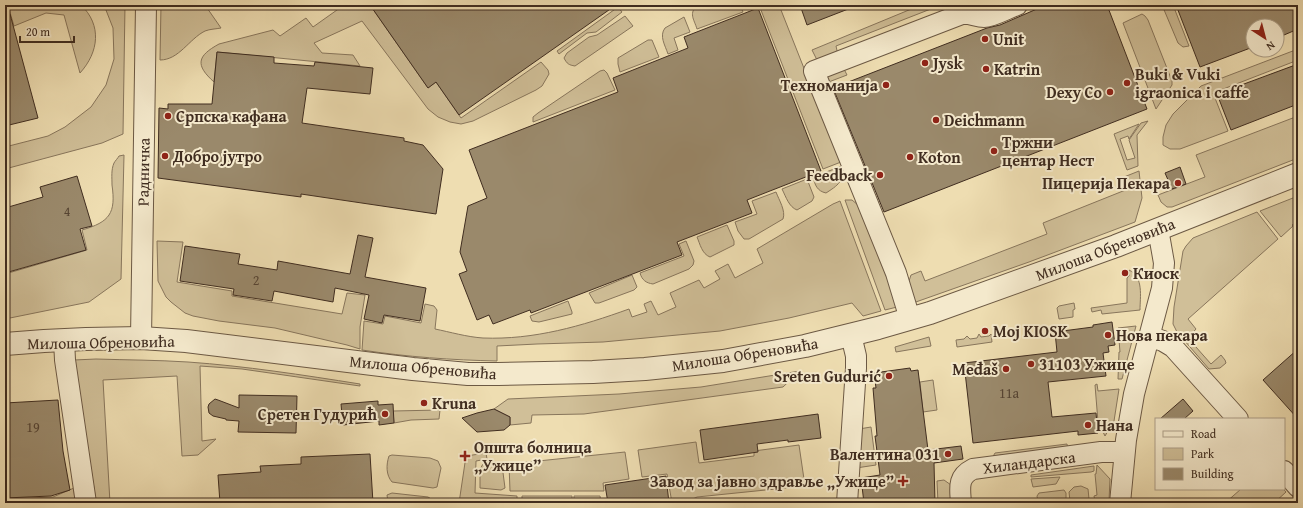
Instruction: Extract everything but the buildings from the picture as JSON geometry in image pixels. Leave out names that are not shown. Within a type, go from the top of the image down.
[{"type":"street","name":"Радничка","points":[[142,338],[146,5]]},
{"type":"street","points":[[910,319],[896,273],[814,71],[962,14],[966,13],[980,17],[987,17],[1017,5]]},
{"type":"street","name":"Милоша Обреновића","points":[[5,344],[64,340],[142,338],[186,341],[413,369],[461,373],[498,374],[593,372],[685,365],[767,353],[852,335],[910,319],[1045,272],[1298,174]]},
{"type":"street","points":[[1120,503],[1124,452],[1134,394],[1158,304],[1163,276],[1163,259],[1158,229]]},
{"type":"street","points":[[847,503],[856,368],[856,356],[852,335]]},
{"type":"street","points":[[1149,336],[1163,341],[1173,347],[1237,418]]},
{"type":"street","points":[[64,340],[65,360],[86,503]]},
{"type":"street","name":"Хиландарска","points":[[961,499],[962,478],[973,469],[1102,452],[1124,452]]},
{"type":"street","points":[[1285,472],[1298,487]]},
{"type":"green space","points":[[22,5],[81,5],[88,13],[95,30],[96,39],[91,56],[80,73],[64,15],[46,13],[14,26],[9,9]]},
{"type":"green space","points":[[104,5],[125,5],[123,134],[102,143],[5,169],[5,147],[48,136],[65,127],[91,107],[106,85],[114,59],[113,28]]},
{"type":"green space","points":[[161,5],[205,5],[221,28],[205,31],[173,57],[160,60]]},
{"type":"green space","points":[[344,5],[370,5],[428,88],[436,82],[461,118],[541,62],[548,70],[549,74],[542,86],[536,90],[473,121],[461,124],[450,122],[438,117],[428,109],[362,21],[314,43],[322,53],[353,55],[360,66],[217,52],[214,82],[201,66],[201,61],[206,53],[219,44],[273,30],[280,36],[306,18],[313,27]]},
{"type":"green space","points":[[698,5],[740,5],[743,12],[697,29],[692,13]]},
{"type":"green space","points":[[759,5],[779,5],[841,162],[823,169]]},
{"type":"green space","points":[[921,5],[941,5],[836,46],[838,55],[817,60],[812,50]]},
{"type":"green space","points":[[1162,5],[1173,5],[1189,46],[1183,47],[1178,43]]},
{"type":"green space","points":[[618,7],[622,12],[596,32],[587,33],[559,54],[557,51]]},
{"type":"green space","points":[[1142,14],[1148,20],[1172,81],[1172,85],[1156,109],[1123,23]]},
{"type":"green space","points":[[625,16],[633,26],[575,66],[566,62],[564,58],[567,53],[589,37],[597,35]]},
{"type":"green space","points":[[684,17],[690,32],[674,38],[678,50],[668,54],[663,41],[663,31],[665,28]]},
{"type":"green space","points":[[648,40],[652,40],[659,57],[620,72],[618,58]]},
{"type":"green space","points":[[1298,49],[1298,60],[1213,93],[1228,131],[1180,149],[1170,149],[1163,145],[1166,125],[1173,114],[1201,86],[1274,58],[1285,58],[1285,54]]},
{"type":"green space","points":[[843,67],[847,75],[826,83],[824,76]]},
{"type":"green space","points":[[604,70],[615,90],[533,122],[533,117],[538,113],[600,71]]},
{"type":"green space","points":[[1298,116],[1298,158],[1172,207],[1167,207],[1161,202],[1158,195],[1205,177],[1196,155]]},
{"type":"green space","points":[[1148,121],[1137,135],[1138,166],[1127,170],[1114,134],[1139,124],[1129,139],[1128,136],[1120,139],[1127,160],[1135,158],[1129,140],[1141,123]]},
{"type":"green space","points":[[124,155],[121,279],[89,302],[5,319],[5,274],[87,250],[82,230],[99,224],[109,215],[113,203],[112,171],[114,162],[119,156]]},
{"type":"green space","points":[[842,166],[842,179],[834,188],[826,193],[818,189],[813,177]]},
{"type":"green space","points":[[1139,171],[1142,198],[1135,222],[1029,262],[913,303],[908,284],[911,275],[921,271],[925,281],[1047,234],[1043,223],[1128,189],[1124,177]]},
{"type":"green space","points":[[807,179],[814,197],[812,201],[797,210],[794,209],[786,198],[782,189]]},
{"type":"green space","points":[[776,192],[783,209],[783,219],[749,239],[744,239],[738,231],[735,222],[757,214],[752,201]]},
{"type":"green space","points":[[1298,196],[1298,220],[1292,225],[1293,226],[1281,237],[1260,211]]},
{"type":"green space","points":[[845,200],[852,200],[858,205],[887,276],[897,307],[885,310]]},
{"type":"green space","points":[[840,201],[881,311],[863,316],[852,303],[789,318],[720,331],[603,342],[497,346],[497,361],[430,358],[362,350],[364,321],[383,324],[385,316],[421,323],[425,304],[434,306],[437,310],[435,329],[465,336],[483,338],[521,337],[558,331],[629,309],[632,317],[647,312],[644,304],[651,301],[658,315],[676,307],[670,293],[699,280],[704,288],[720,279],[715,271],[728,264],[735,278],[763,263],[757,249]]},
{"type":"green space","points":[[1257,212],[1278,239],[1188,319],[1196,329],[1188,338],[1211,364],[1221,355],[1225,360],[1226,363],[1220,368],[1209,369],[1177,332],[1173,324],[1174,307],[1183,251],[1193,238]]},
{"type":"green space","points":[[1298,223],[1298,232],[1293,226]]},
{"type":"green space","points":[[727,225],[734,241],[734,245],[710,257],[707,256],[697,237]]},
{"type":"green space","points":[[157,241],[183,242],[177,282],[232,291],[232,296],[342,314],[347,293],[365,295],[360,327],[360,349],[275,328],[219,321],[185,313],[166,297],[158,281]]},
{"type":"green space","points":[[686,241],[694,261],[693,265],[689,269],[653,284],[646,282],[643,279],[640,273],[684,256],[679,244]]},
{"type":"green space","points":[[1129,270],[1134,273],[1139,282],[1140,310],[1102,314],[1101,310],[1092,312],[1091,308],[1127,303],[1127,278],[1129,276]]},
{"type":"green space","points":[[632,275],[637,287],[634,290],[599,303],[595,303],[589,293]]},
{"type":"green space","points":[[568,301],[572,314],[539,322],[532,321],[530,316]]},
{"type":"green space","points":[[1074,303],[1075,309],[1073,310],[1073,317],[1059,319],[1057,308],[1059,306]]},
{"type":"green space","points":[[1136,326],[1122,379],[1118,379],[1120,352],[1118,328]]},
{"type":"green space","points":[[979,334],[981,337],[989,336],[991,334],[992,342],[957,347],[956,340],[964,339],[967,336],[970,339],[977,338]]},
{"type":"green space","points":[[929,337],[931,346],[896,352],[895,347]]},
{"type":"green space","points":[[96,359],[176,361],[231,366],[360,384],[360,386],[242,369],[200,366],[202,441],[216,439],[198,455],[182,456],[177,376],[103,380],[110,503],[98,503],[96,501],[74,360]]},
{"type":"green space","points":[[800,371],[783,387],[584,414],[532,415],[531,423],[510,425],[510,417],[494,409],[508,399],[619,394],[701,387]]},
{"type":"green space","points":[[933,380],[937,410],[923,412],[920,382]]},
{"type":"green space","points":[[1097,384],[1098,391],[1119,389],[1114,421],[1105,436],[1098,422],[1095,385]]},
{"type":"green space","points":[[440,410],[439,419],[411,420],[394,423],[393,411]]},
{"type":"green space","points":[[871,427],[876,465],[856,468],[859,429]]},
{"type":"green space","points":[[696,442],[699,463],[754,456],[754,451],[799,445],[805,486],[697,497],[685,503],[672,503],[667,474],[642,477],[638,450]]},
{"type":"green space","points":[[1067,444],[1068,450],[1011,457],[1010,454],[1000,455],[991,460],[995,453]]},
{"type":"green space","points":[[625,452],[629,479],[603,483],[604,491],[510,491],[509,464]]},
{"type":"green space","points":[[486,453],[487,459],[476,461],[475,493],[517,496],[517,503],[459,503],[466,456]]},
{"type":"green space","points":[[389,456],[430,458],[438,461],[441,468],[437,487],[433,488],[392,482],[388,473],[387,463]]},
{"type":"green space","points":[[483,464],[502,465],[505,488],[501,490],[480,488],[480,469]]},
{"type":"green space","points":[[1097,465],[1110,479],[1109,501],[1095,502],[1094,496],[1097,495],[1095,474]]},
{"type":"green space","points":[[1094,466],[1094,471],[1091,472],[1031,477],[1031,475]]},
{"type":"green space","points":[[1060,477],[1056,484],[1033,487],[1031,479]]},
{"type":"green space","points":[[944,480],[951,485],[953,503],[938,503],[937,481]]},
{"type":"green space","points":[[1081,486],[1088,489],[1089,499],[1070,501],[1069,492],[1074,487]]},
{"type":"green space","points":[[74,488],[75,503],[5,503],[5,499],[53,497]]},
{"type":"green space","points":[[1064,490],[1066,493],[1066,502],[1038,503],[1037,496],[1039,493]]},
{"type":"green space","points":[[1240,490],[1284,490],[1286,492],[1274,503],[1225,503]]},
{"type":"green space","points":[[392,493],[428,497],[435,503],[388,503],[387,495]]},
{"type":"green space","points":[[522,496],[572,496],[572,503],[522,503]]},
{"type":"green space","points":[[574,496],[600,496],[601,503],[574,503]]},
{"type":"place","name":"Unit","points":[[985,39]]},
{"type":"place","name":"Jysk","points":[[925,63]]},
{"type":"place","name":"Katrin","points":[[986,69]]},
{"type":"place","name":"Buki & Vuki igraonica i caffe","points":[[1127,83]]},
{"type":"place","name":"Техноманија","points":[[886,85]]},
{"type":"place","name":"Dexy Co","points":[[1110,92]]},
{"type":"place","name":"Српска кафана","points":[[168,116]]},
{"type":"place","name":"Deichmann","points":[[936,120]]},
{"type":"place","name":"Тржни центар Нест","points":[[994,151]]},
{"type":"place","name":"Добро јутро","points":[[165,156]]},
{"type":"place","name":"Koton","points":[[910,157]]},
{"type":"place","name":"Feedback","points":[[880,175]]},
{"type":"place","name":"Пицерија Пекара","points":[[1178,183]]},
{"type":"place","name":"Киоск","points":[[1125,273]]},
{"type":"place","name":"Moj KIOSK","points":[[985,331]]},
{"type":"place","name":"Нова пекара","points":[[1108,335]]},
{"type":"place","name":"31103 Ужице","points":[[1031,364]]},
{"type":"place","name":"Međaš","points":[[1006,369]]},
{"type":"place","name":"Sreten Gudurić","points":[[889,376]]},
{"type":"place","name":"Kruna","points":[[424,403]]},
{"type":"place","name":"Сретен Гудурић","points":[[385,414]]},
{"type":"place","name":"Нана","points":[[1088,425]]},
{"type":"place","name":"Валентина 031","points":[[948,454]]},
{"type":"place","name":"Општа болница „Ужице”","points":[[465,456]]},
{"type":"place","name":"Завод за јавно здравље „Ужице”","points":[[903,481]]}]
